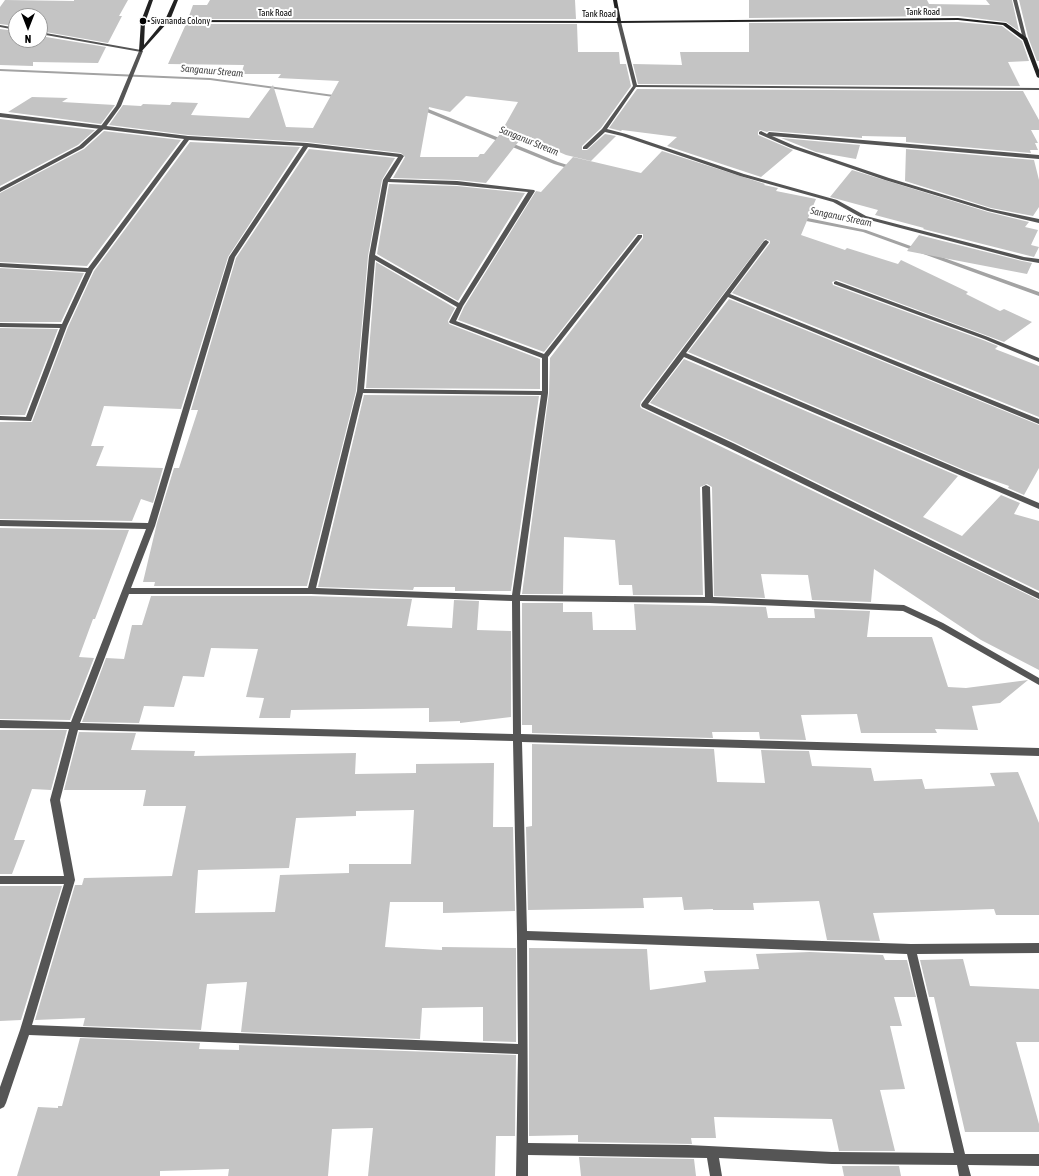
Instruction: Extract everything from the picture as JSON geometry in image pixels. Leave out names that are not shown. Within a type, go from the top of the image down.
[{"type":"main road","points":[[141,51],[143,21],[151,0]]},
{"type":"main road","points":[[141,51],[168,21],[176,0]]},
{"type":"main road","points":[[616,0],[619,22]]},
{"type":"main road","name":"Tank Road","points":[[143,21],[619,22],[958,19],[1004,24],[1025,39]]},
{"type":"main road","points":[[1025,39],[1039,77]]},
{"type":"street","points":[[1015,0],[1025,39]]},
{"type":"street","points":[[585,148],[604,130],[635,86],[619,22]]},
{"type":"street","points":[[0,190],[81,148],[103,127],[118,106],[141,51],[48,34]]},
{"type":"street","points":[[635,86],[1039,89]]},
{"type":"street","points":[[0,115],[188,138],[307,145],[401,156],[386,180],[372,256],[360,390],[311,591]]},
{"type":"street","points":[[604,130],[624,135],[742,175],[835,201],[864,217],[1024,259],[1039,261]]},
{"type":"street","points":[[1039,157],[761,133],[793,147],[887,179],[990,210],[1039,221]]},
{"type":"street","points":[[0,418],[29,419],[64,326],[90,270],[188,138]]},
{"type":"street","points":[[0,1103],[25,1030],[70,880],[55,800],[74,726],[152,526],[232,257],[307,145]]},
{"type":"street","points":[[386,180],[457,183],[532,191],[460,306],[452,322],[545,357]]},
{"type":"street","points":[[522,1176],[522,935],[517,739],[516,598],[545,393],[545,357],[640,236]]},
{"type":"street","points":[[766,242],[644,405],[730,444],[1039,596]]},
{"type":"street","points":[[372,256],[460,306]]},
{"type":"street","points":[[0,265],[90,270]]},
{"type":"street","points":[[836,283],[986,338],[1039,360]]},
{"type":"street","points":[[727,295],[1039,422]]},
{"type":"street","points":[[0,325],[64,326]]},
{"type":"street","points":[[683,354],[1039,506]]},
{"type":"street","points":[[360,390],[545,393]]},
{"type":"street","points":[[706,487],[709,600]]},
{"type":"street","points":[[0,523],[152,526]]},
{"type":"street","points":[[127,591],[311,591],[516,598],[709,600],[904,608],[940,625],[1039,682]]},
{"type":"street","points":[[0,724],[1039,752]]},
{"type":"street","points":[[0,880],[70,880]]},
{"type":"street","points":[[522,935],[911,949],[1039,948]]},
{"type":"street","points":[[911,949],[965,1176]]},
{"type":"street","points":[[25,1030],[523,1049]]},
{"type":"street","points":[[522,1149],[712,1152],[832,1158],[1039,1160]]},
{"type":"street","points":[[712,1152],[716,1176]]},
{"type":"building","points":[[5,0],[128,0],[119,16],[122,16],[108,43],[48,32],[48,8],[8,8],[8,25],[0,24],[0,7]]},
{"type":"building","points":[[210,0],[575,0],[576,19],[188,19],[193,5],[207,5]]},
{"type":"building","points":[[749,0],[927,0],[929,4],[990,5],[986,0],[1012,0],[1019,31],[1006,22],[958,16],[749,18]]},
{"type":"building","points":[[1019,0],[1039,0],[1039,61],[1037,61],[1028,37]]},
{"type":"building","points":[[958,22],[1002,26],[1022,41],[1029,61],[1008,62],[1020,86],[638,84],[633,64],[682,65],[680,52],[749,52],[749,23]]},
{"type":"building","points":[[186,24],[577,24],[578,52],[619,52],[620,64],[626,64],[631,86],[601,128],[582,146],[582,150],[587,150],[605,134],[616,136],[591,161],[566,155],[523,136],[486,183],[457,180],[393,178],[405,157],[401,153],[307,142],[188,135],[109,125],[123,105],[170,105],[172,102],[198,103],[191,115],[249,118],[273,85],[286,127],[313,128],[339,81],[278,78],[281,74],[241,74],[244,65],[168,64]],"holes":[[[466,96],[518,102],[500,134],[484,154],[480,154],[478,157],[420,157],[429,107],[450,112]]]},
{"type":"building","points":[[0,29],[8,30],[8,48],[48,48],[48,37],[106,47],[98,63],[33,62],[33,66],[0,65]]},
{"type":"building","points":[[637,89],[1023,91],[1039,120],[1039,130],[1031,130],[1038,143],[1035,143],[1038,150],[1030,150],[1031,153],[906,142],[906,137],[862,136],[862,138],[767,132],[760,130],[758,135],[793,150],[761,177],[667,146],[677,137],[621,131],[609,128]]},
{"type":"building","points":[[32,97],[68,98],[62,102],[115,105],[101,124],[8,112]]},
{"type":"building","points":[[0,119],[95,130],[78,145],[0,186]]},
{"type":"building","points":[[104,131],[181,140],[87,266],[0,262],[0,193],[84,149]]},
{"type":"building","points":[[781,138],[860,145],[856,159],[816,152]]},
{"type":"building","points":[[190,142],[300,147],[228,257],[181,409],[104,406],[91,446],[104,446],[96,466],[163,468],[153,503],[141,499],[132,521],[0,519],[0,422],[32,422],[68,327],[94,271]]},
{"type":"building","points":[[309,149],[395,158],[382,180],[368,256],[356,391],[307,586],[154,586],[155,582],[143,582],[157,523],[174,468],[179,468],[198,410],[191,410],[236,258]]},
{"type":"building","points":[[906,149],[1034,160],[1039,180],[1039,207],[1033,216],[991,208],[905,181]]},
{"type":"building","points":[[662,151],[765,184],[764,185],[778,188],[776,191],[816,199],[801,235],[845,250],[847,248],[898,264],[901,260],[968,292],[966,294],[1000,311],[1004,309],[1032,322],[1004,342],[837,280],[832,282],[833,285],[998,346],[995,349],[1039,366],[1039,417],[732,293],[770,243],[770,241],[765,239],[641,402],[640,406],[641,408],[1039,600],[1039,670],[981,640],[874,569],[871,602],[812,600],[808,575],[761,574],[765,598],[714,596],[712,487],[707,484],[700,487],[703,595],[633,595],[632,585],[619,585],[615,540],[564,537],[563,594],[522,594],[549,393],[550,358],[643,238],[643,234],[637,234],[544,352],[458,320],[464,307],[536,191],[541,192],[573,157],[641,173]]},
{"type":"building","points":[[852,170],[988,212],[1029,222],[1025,227],[1038,230],[1031,245],[1039,247],[1034,257],[923,229],[924,228],[875,215],[878,210],[830,197]]},
{"type":"building","points":[[389,184],[457,186],[525,193],[458,301],[377,254]]},
{"type":"building","points":[[919,235],[1032,263],[1027,274],[907,251]]},
{"type":"building","points":[[376,262],[455,308],[448,321],[449,324],[540,359],[540,389],[366,388]]},
{"type":"building","points":[[0,268],[84,273],[61,322],[0,322]]},
{"type":"building","points":[[729,299],[1039,425],[1039,468],[1024,495],[1008,488],[1009,486],[969,472],[688,352]]},
{"type":"building","points":[[0,328],[58,329],[25,415],[0,415]]},
{"type":"building","points":[[684,359],[958,476],[923,517],[962,536],[1001,495],[1020,503],[1014,514],[1039,521],[1039,591],[734,442],[650,403]]},
{"type":"building","points":[[364,395],[539,396],[511,591],[455,591],[455,587],[414,587],[413,590],[318,587]]},
{"type":"building","points":[[0,528],[129,530],[79,657],[94,658],[70,720],[0,719]]},
{"type":"building","points":[[151,596],[311,596],[412,599],[407,626],[452,628],[454,600],[479,601],[477,630],[511,631],[511,717],[460,723],[460,721],[429,722],[429,708],[291,710],[290,718],[259,718],[264,698],[246,697],[258,649],[211,648],[204,677],[183,676],[174,707],[144,706],[139,723],[82,722],[106,658],[124,659],[132,625],[142,625]]},
{"type":"building","points":[[522,603],[563,603],[563,612],[592,612],[593,630],[636,630],[634,604],[766,607],[768,618],[815,618],[814,609],[870,611],[867,637],[932,637],[948,687],[966,688],[1028,680],[1000,703],[972,706],[978,730],[935,729],[937,733],[861,733],[857,714],[801,715],[806,740],[760,739],[759,732],[712,732],[713,738],[532,733],[532,725],[522,725]]},
{"type":"building","points":[[0,730],[67,730],[51,790],[32,789],[14,840],[25,840],[12,874],[0,874]]},
{"type":"building","points":[[79,732],[136,733],[131,750],[195,751],[194,756],[356,753],[355,774],[416,773],[416,764],[494,763],[493,827],[513,827],[515,911],[443,913],[443,902],[390,902],[385,947],[442,950],[442,947],[516,948],[516,1042],[483,1041],[483,1007],[422,1008],[420,1039],[241,1032],[247,982],[207,984],[201,1030],[83,1026],[85,1018],[35,1020],[75,885],[82,885],[84,878],[172,876],[186,806],[143,806],[146,790],[64,790]],"holes":[[[414,810],[411,864],[349,864],[349,873],[280,875],[275,912],[195,913],[198,870],[289,868],[296,818],[356,816],[356,811]]]},
{"type":"building","points":[[532,744],[714,749],[717,782],[765,783],[761,750],[809,751],[812,766],[871,768],[874,781],[922,779],[925,789],[995,786],[990,773],[1018,772],[1039,823],[1039,915],[996,915],[994,909],[873,913],[880,941],[827,940],[819,901],[753,903],[754,910],[684,910],[682,897],[643,898],[644,908],[528,910],[526,827],[532,826]]},
{"type":"building","points":[[0,886],[62,886],[21,1020],[0,1021]]},
{"type":"building","points":[[529,948],[647,949],[650,990],[706,982],[704,971],[759,969],[756,954],[810,952],[883,955],[885,960],[907,960],[916,997],[894,997],[902,1026],[890,1026],[905,1089],[880,1090],[895,1151],[839,1151],[832,1119],[714,1117],[716,1138],[691,1138],[692,1144],[578,1142],[578,1135],[529,1136]]},
{"type":"building","points":[[963,959],[970,986],[1039,989],[1039,1042],[1016,1042],[1039,1124],[1039,1132],[965,1132],[934,997],[929,997],[920,960]]},
{"type":"building","points":[[80,1038],[200,1043],[199,1049],[239,1050],[239,1045],[516,1055],[515,1136],[496,1136],[495,1176],[368,1176],[373,1128],[332,1129],[328,1176],[228,1176],[229,1169],[160,1171],[160,1176],[17,1176],[38,1107],[58,1108],[58,1106],[62,1106]]},
{"type":"building","points":[[579,1157],[694,1159],[696,1176],[581,1176]]},
{"type":"building","points":[[842,1166],[899,1166],[901,1176],[844,1176]]},
{"type":"waterway","name":"Sanganur Stream","points":[[0,70],[210,79],[341,97]]},
{"type":"waterway","name":"Sanganur Stream","points":[[419,107],[556,163],[574,168]]},
{"type":"waterway","name":"Sanganur Stream","points":[[798,218],[864,231],[1039,294]]},
{"type":"place","name":"Sivananda Colony","points":[[143,21]]}]
